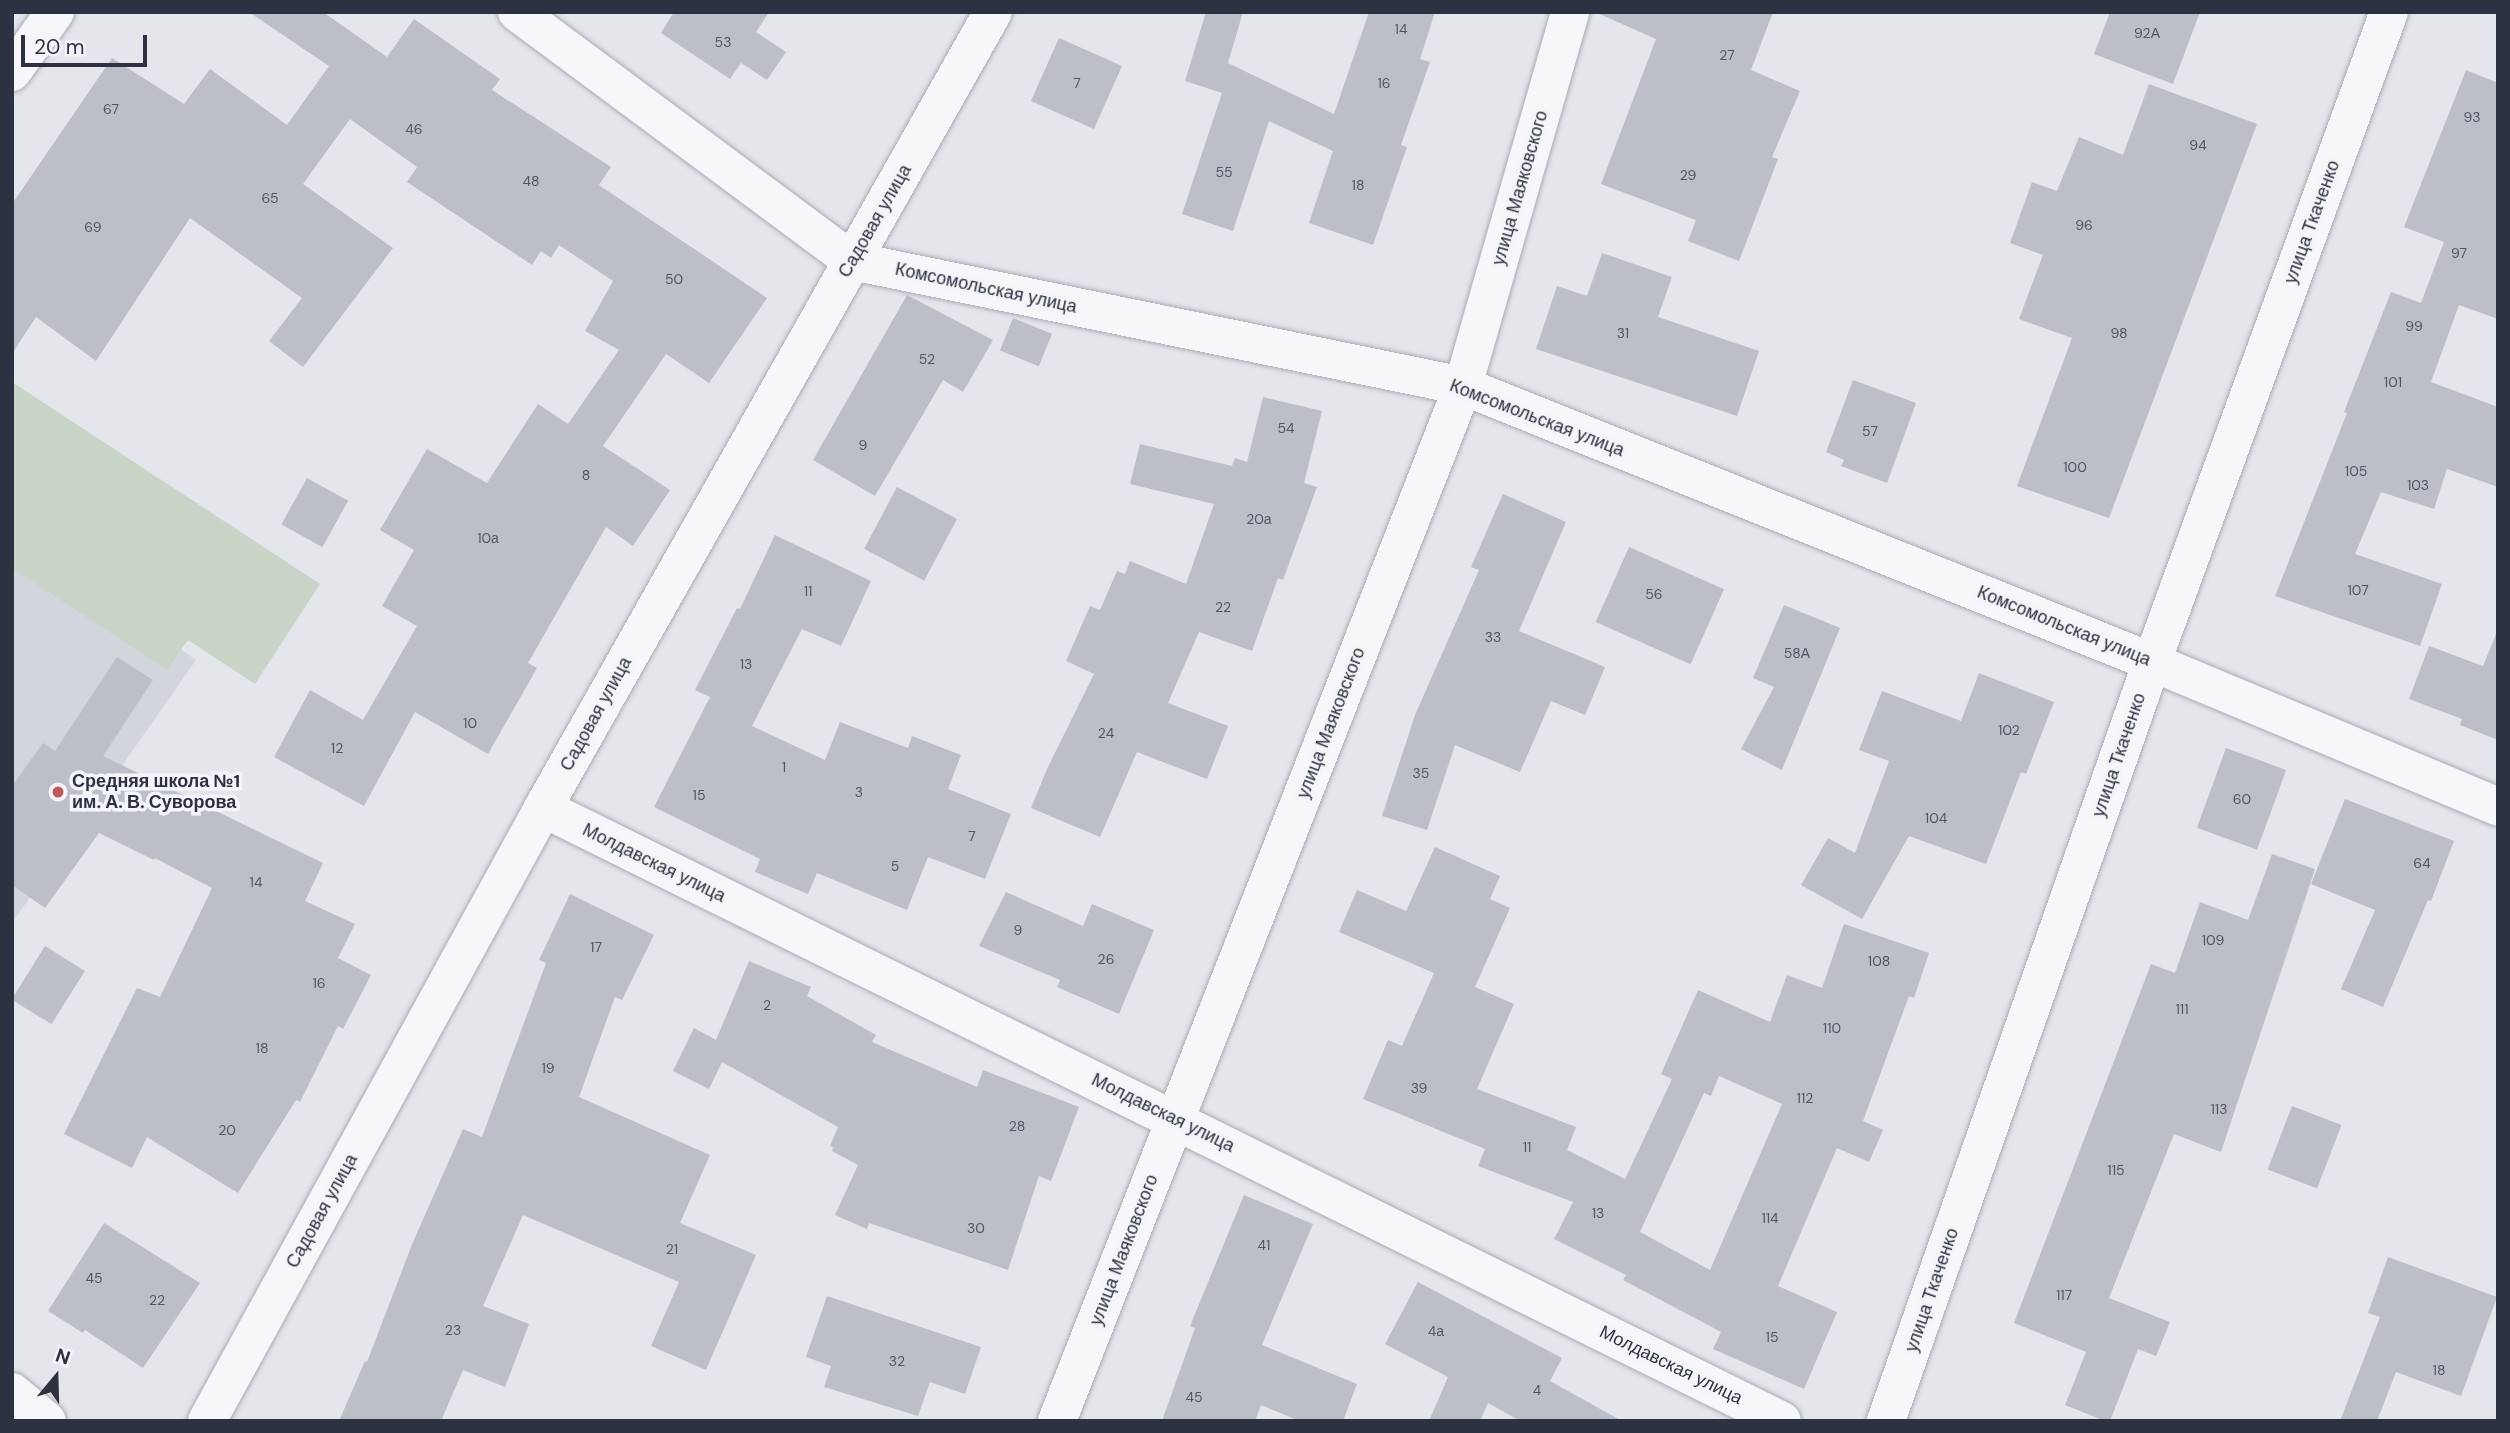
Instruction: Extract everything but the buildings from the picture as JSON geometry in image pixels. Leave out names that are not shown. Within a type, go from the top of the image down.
[{"type":"street","points":[[12,72],[55,12]]},
{"type":"street","name":"Комсомольская улица","points":[[517,12],[852,261],[1464,386],[2152,662],[2498,807]]},
{"type":"street","name":"Садовая улица","points":[[207,1421],[543,808],[993,12]]},
{"type":"street","name":"улица Маяковского","points":[[1057,1421],[1464,386],[1570,12]]},
{"type":"street","name":"улица Ткаченко","points":[[1885,1421],[2152,662],[2389,12]]},
{"type":"street","name":"Молдавская улица","points":[[543,808],[1782,1421]]},
{"type":"street","points":[[12,1392],[47,1421]]},
{"type":"shaded area","name":"Средняя школа №1 им. А. В. Суворова","points":[[12,533],[196,660],[12,923]]},
{"type":"green space","points":[[12,382],[320,584],[255,684],[188,640],[167,670],[12,568]]},
{"type":"place","name":"Средняя школа №1 им. А. В. Суворова","points":[[58,792]]}]
